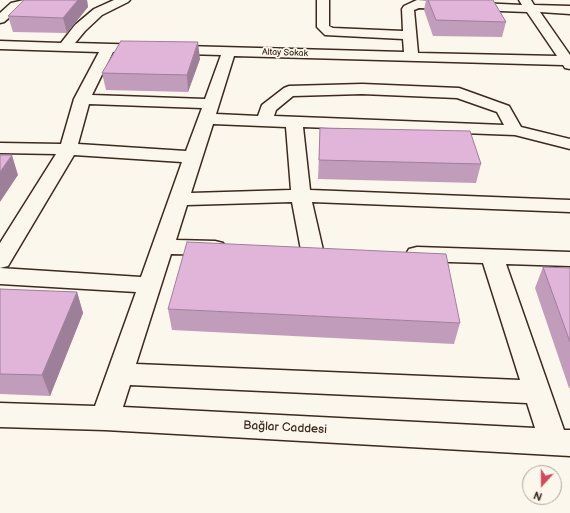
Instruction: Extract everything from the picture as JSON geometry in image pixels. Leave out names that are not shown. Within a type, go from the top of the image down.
[{"type":"street","points":[[0,19],[15,6],[38,0],[54,0]]},
{"type":"street","points":[[109,0],[123,0]]},
{"type":"street","points":[[65,46],[80,28],[98,12],[123,0]]},
{"type":"street","points":[[323,0],[323,27],[330,32],[410,35]]},
{"type":"street","points":[[411,56],[408,9],[417,4],[570,1]]},
{"type":"street","points":[[532,2],[570,10]]},
{"type":"street","points":[[532,2],[569,62]]},
{"type":"street","name":"Altay Sokak","points":[[0,45],[411,56],[569,62]]},
{"type":"street","points":[[0,261],[68,149],[82,99],[108,48]]},
{"type":"street","points":[[104,418],[229,51]]},
{"type":"street","points":[[265,122],[268,108],[289,91],[362,89],[459,93],[503,109],[515,130]]},
{"type":"street","points":[[82,99],[209,112],[265,122],[515,130],[570,144]]},
{"type":"street","points":[[289,250],[320,251],[301,196],[294,123]]},
{"type":"street","points":[[0,148],[68,149],[193,157]]},
{"type":"street","points":[[179,199],[301,196],[570,206]]},
{"type":"street","points":[[163,247],[234,249]]},
{"type":"street","points":[[398,253],[570,259]]},
{"type":"street","points":[[492,256],[538,392],[562,442]]},
{"type":"street","points":[[0,276],[150,285]]},
{"type":"street","points":[[120,374],[538,392]]},
{"type":"street","name":"Bağlar Caddesi","points":[[0,415],[104,418],[562,442]]},
{"type":"building","points":[[24,0],[78,0],[63,18],[8,16]]},
{"type":"building","points":[[428,0],[493,0],[506,22],[436,20]]},
{"type":"building","points":[[121,41],[198,42],[187,75],[102,73]]},
{"type":"building","points":[[320,128],[470,131],[481,164],[319,160]]},
{"type":"building","points":[[0,155],[12,155],[0,172]]},
{"type":"building","points":[[187,242],[446,254],[460,323],[168,309]]},
{"type":"building","points":[[543,267],[570,268],[570,342]]},
{"type":"building","points":[[0,289],[77,292],[42,375],[0,374]]}]
